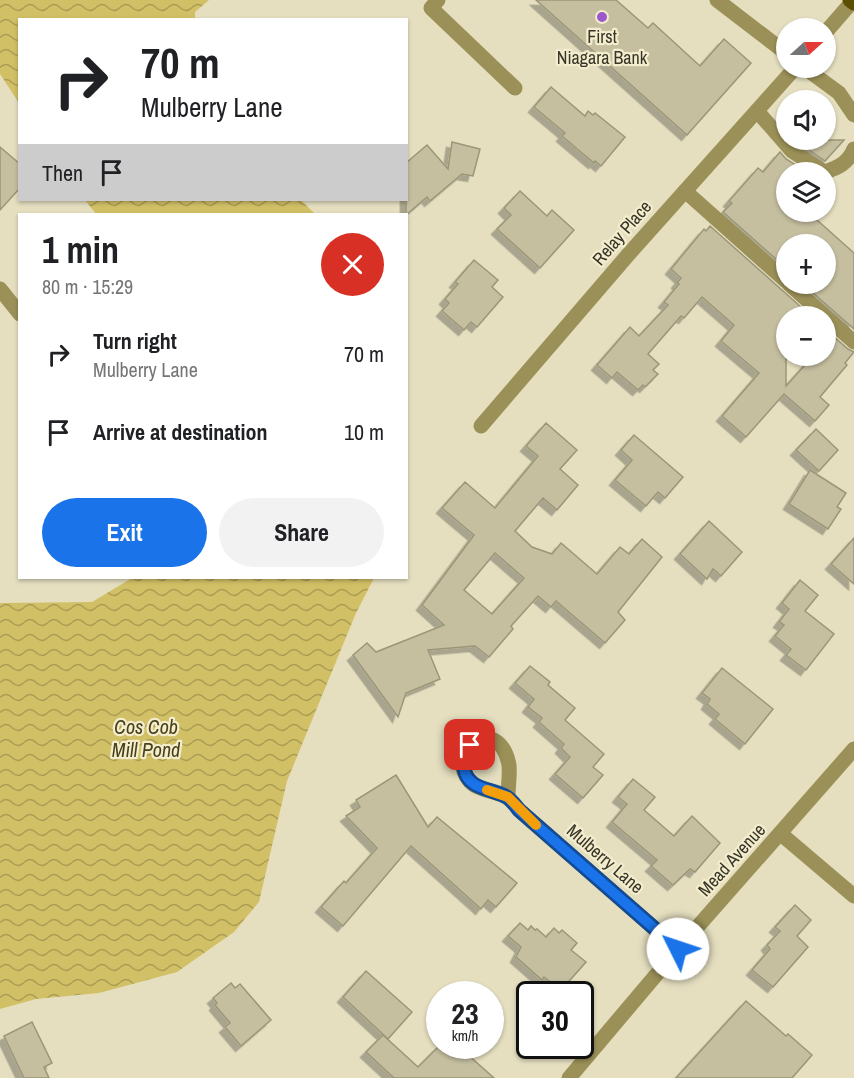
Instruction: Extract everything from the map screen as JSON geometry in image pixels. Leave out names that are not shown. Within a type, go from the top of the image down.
[{"type":"street","points":[[438,0],[431,8],[514,88]]},
{"type":"street","points":[[717,0],[776,45]]},
{"type":"street","points":[[836,20],[852,2]]},
{"type":"street","name":"Relay Place","points":[[482,426],[685,191],[786,78]]},
{"type":"street","points":[[819,78],[839,93],[854,114]]},
{"type":"street","points":[[757,111],[792,151],[825,172],[838,169],[850,157],[854,149]]},
{"type":"street","points":[[685,191],[776,272]]},
{"type":"street","points":[[0,289],[18,312]]},
{"type":"street","points":[[800,294],[854,342]]},
{"type":"street","name":"Mead Avenue","points":[[569,1078],[678,949],[854,749]]},
{"type":"street","name":"Mulberry Lane","points":[[508,797],[519,810],[678,949]]},
{"type":"street","points":[[781,834],[854,896]]},
{"type":"water","points":[[0,0],[209,0],[195,12],[195,18],[18,18],[18,101],[0,74]]},
{"type":"water","points":[[86,201],[302,201],[314,213],[95,213]]},
{"type":"water","name":"Cos Cob Mill Pond","points":[[130,579],[373,579],[356,613],[287,781],[259,902],[234,932],[177,972],[99,993],[36,999],[0,1009],[0,603],[92,602]]},
{"type":"building","points":[[536,0],[616,0],[648,28],[653,23],[700,66],[724,39],[751,63],[687,135]]},
{"type":"building","points":[[551,87],[585,116],[588,111],[593,115],[595,113],[625,137],[601,166],[595,161],[594,163],[562,136],[565,133],[534,107]]},
{"type":"building","points":[[836,140],[844,140],[836,149]]},
{"type":"building","points":[[452,142],[480,149],[473,176],[462,174],[430,201],[427,197],[406,213],[408,161],[427,145],[448,169]]},
{"type":"building","points":[[0,147],[18,162],[18,190],[0,210]]},
{"type":"building","points":[[809,150],[835,150],[825,161]]},
{"type":"building","points":[[780,152],[791,162],[776,162],[776,222],[819,222],[833,234],[776,234],[776,259],[723,212],[732,203],[729,201],[758,168],[763,172]]},
{"type":"building","points":[[520,191],[547,216],[552,210],[574,230],[540,268],[497,229],[511,215],[504,208]]},
{"type":"building","points":[[710,226],[776,285],[776,294],[786,294],[800,306],[776,306],[776,366],[786,366],[786,386],[804,366],[836,366],[836,339],[854,352],[845,363],[847,365],[820,397],[829,405],[815,421],[784,394],[746,437],[722,416],[759,373],[721,341],[734,325],[702,297],[684,318],[681,316],[648,354],[659,364],[653,370],[658,374],[645,387],[643,385],[638,390],[617,372],[612,378],[597,365],[630,327],[639,336],[668,305],[664,302],[679,284],[677,283],[681,278],[671,269],[704,229],[706,231]]},
{"type":"building","points":[[836,237],[854,253],[854,329],[836,313],[836,306],[828,306],[814,294],[836,294]]},
{"type":"building","points":[[474,260],[498,280],[492,287],[503,297],[477,327],[471,322],[464,330],[442,311],[449,303],[445,299],[458,284],[455,282]]},
{"type":"building","points":[[546,423],[577,450],[560,469],[578,485],[557,510],[543,498],[515,531],[532,547],[552,554],[561,543],[597,574],[620,547],[629,554],[642,539],[662,557],[618,612],[625,620],[605,643],[556,601],[551,607],[538,596],[511,626],[513,629],[489,657],[475,646],[428,650],[440,679],[406,693],[398,717],[353,655],[367,643],[376,652],[444,625],[422,605],[474,535],[442,508],[465,482],[495,508],[538,456],[526,446]],"holes":[[[495,553],[524,578],[492,614],[464,590]]]},
{"type":"building","points":[[816,429],[838,450],[819,471],[796,450]]},
{"type":"building","points":[[634,435],[683,477],[665,498],[658,492],[646,506],[615,480],[632,460],[621,450]]},
{"type":"building","points":[[810,470],[846,493],[837,507],[841,509],[828,529],[789,504]]},
{"type":"building","points":[[709,521],[742,552],[721,576],[713,569],[707,579],[680,554]]},
{"type":"building","points":[[854,538],[854,584],[831,564]]},
{"type":"building","points":[[800,580],[818,595],[805,611],[834,634],[806,670],[786,655],[791,649],[775,636],[784,625],[779,622],[789,609],[782,603]]},
{"type":"building","points":[[530,666],[550,682],[548,685],[575,708],[565,720],[604,754],[593,767],[603,775],[583,798],[555,774],[570,757],[561,748],[564,744],[539,722],[542,718],[528,707],[534,699],[515,683]]},
{"type":"building","points":[[722,668],[773,709],[745,744],[715,719],[719,714],[707,704],[710,699],[702,693]]},
{"type":"building","points":[[396,775],[428,827],[437,817],[517,883],[496,907],[488,900],[481,909],[411,846],[343,926],[321,907],[377,848],[346,816],[360,807],[356,800]]},
{"type":"building","points":[[633,779],[655,797],[644,810],[674,836],[692,816],[720,843],[695,872],[690,869],[673,885],[651,866],[657,860],[612,822],[627,804],[618,797]]},
{"type":"building","points":[[795,905],[811,920],[797,936],[808,947],[773,987],[752,970],[770,949],[767,945],[780,931],[775,927]]},
{"type":"building","points":[[520,923],[528,930],[531,926],[537,929],[546,937],[554,928],[559,933],[562,930],[577,943],[571,950],[586,962],[569,981],[549,981],[544,977],[542,980],[516,957],[521,947],[508,936]]},
{"type":"building","points":[[366,971],[412,1012],[388,1039],[343,997]]},
{"type":"building","points":[[231,983],[235,988],[240,984],[271,1020],[241,1046],[225,1027],[230,1023],[215,1005],[217,1003],[213,998]]},
{"type":"building","points":[[746,1001],[812,1055],[792,1078],[676,1078]]},
{"type":"building","points":[[32,1022],[52,1063],[44,1067],[49,1078],[24,1078],[4,1036]]},
{"type":"building","points":[[383,1035],[418,1067],[426,1059],[473,1059],[494,1078],[394,1078],[366,1052]]},
{"type":"slow traffic","points":[[487,790],[508,797],[536,825]]},
{"type":"place","name":"First Niagara Bank","points":[[602,17]]},
{"type":"route","points":[[470,745],[465,751],[464,759],[465,775],[469,781],[475,786],[508,797],[519,810],[678,949]]}]
